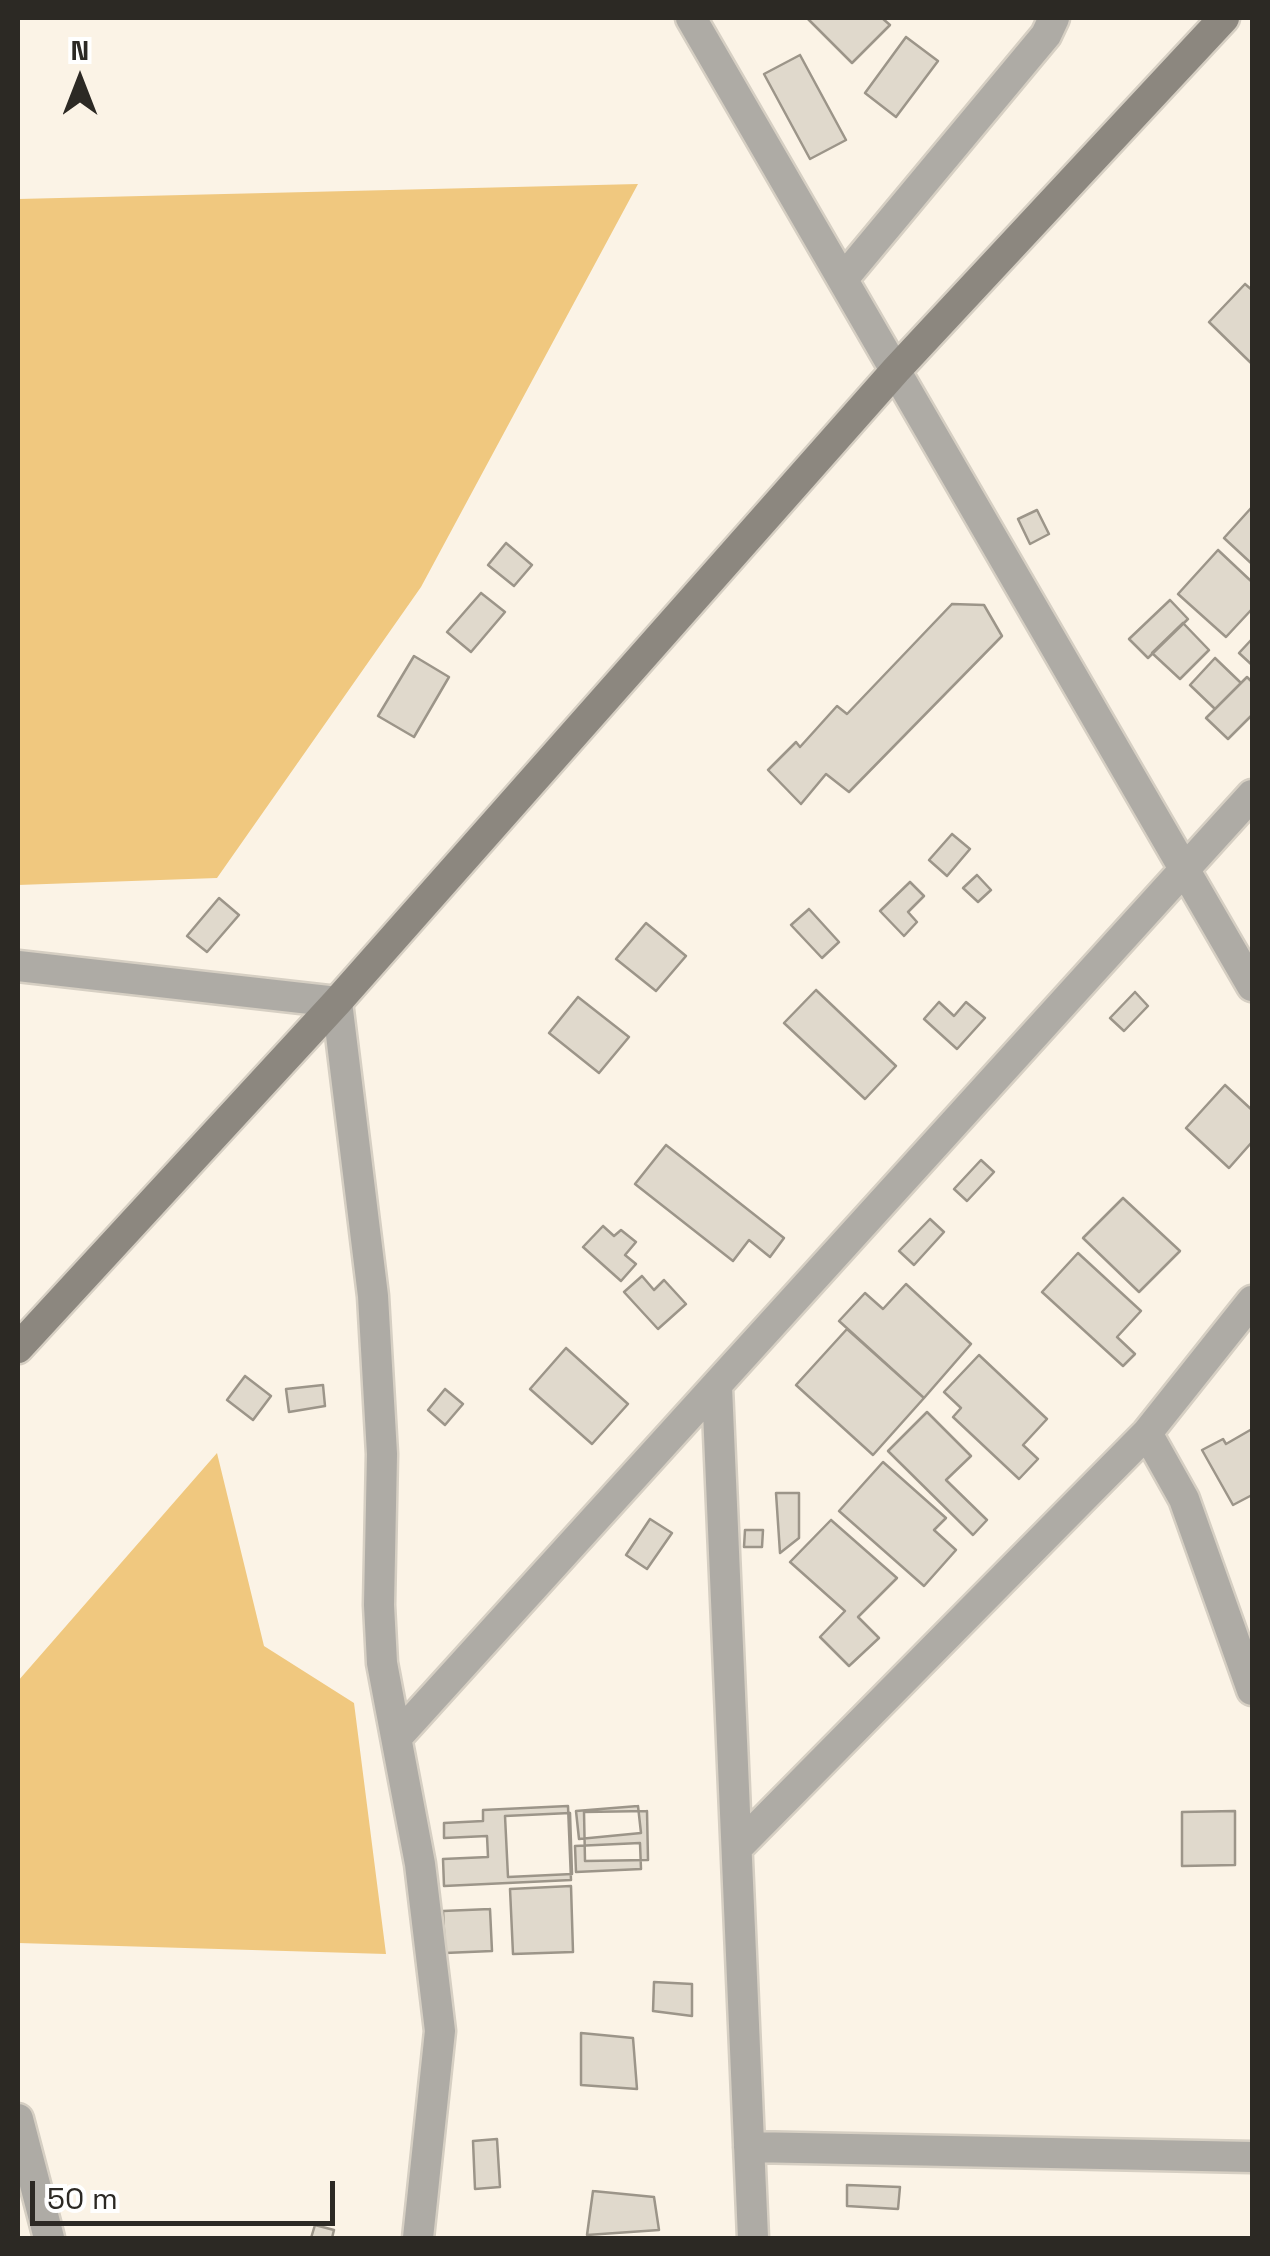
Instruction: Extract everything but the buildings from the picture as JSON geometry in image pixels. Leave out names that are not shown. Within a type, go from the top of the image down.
[{"type":"street","points":[[691,18],[1252,986]]},
{"type":"street","points":[[844,279],[1046,35],[1054,18]]},
{"type":"street","points":[[18,1348],[338,1002],[896,370],[1224,18]]},
{"type":"street","points":[[399,1735],[718,1388],[1252,795]]},
{"type":"street","points":[[18,966],[338,1002]]},
{"type":"street","points":[[338,1002],[372,1296],[382,1454],[378,1604],[382,1663],[399,1735],[440,2032],[418,2238]]},
{"type":"street","points":[[737,1848],[1147,1432],[1252,1301]]},
{"type":"street","points":[[718,1388],[752,2238]]},
{"type":"street","points":[[1147,1432],[1184,1499],[1252,1690]]},
{"type":"street","points":[[18,2118],[48,2238]]},
{"type":"street","points":[[748,2148],[1252,2157]]},
{"type":"shaded area","points":[[638,184],[421,587],[217,878],[18,885],[18,199]]},
{"type":"shaded area","points":[[217,1453],[264,1646],[354,1703],[386,1954],[18,1943],[18,1681]]}]
